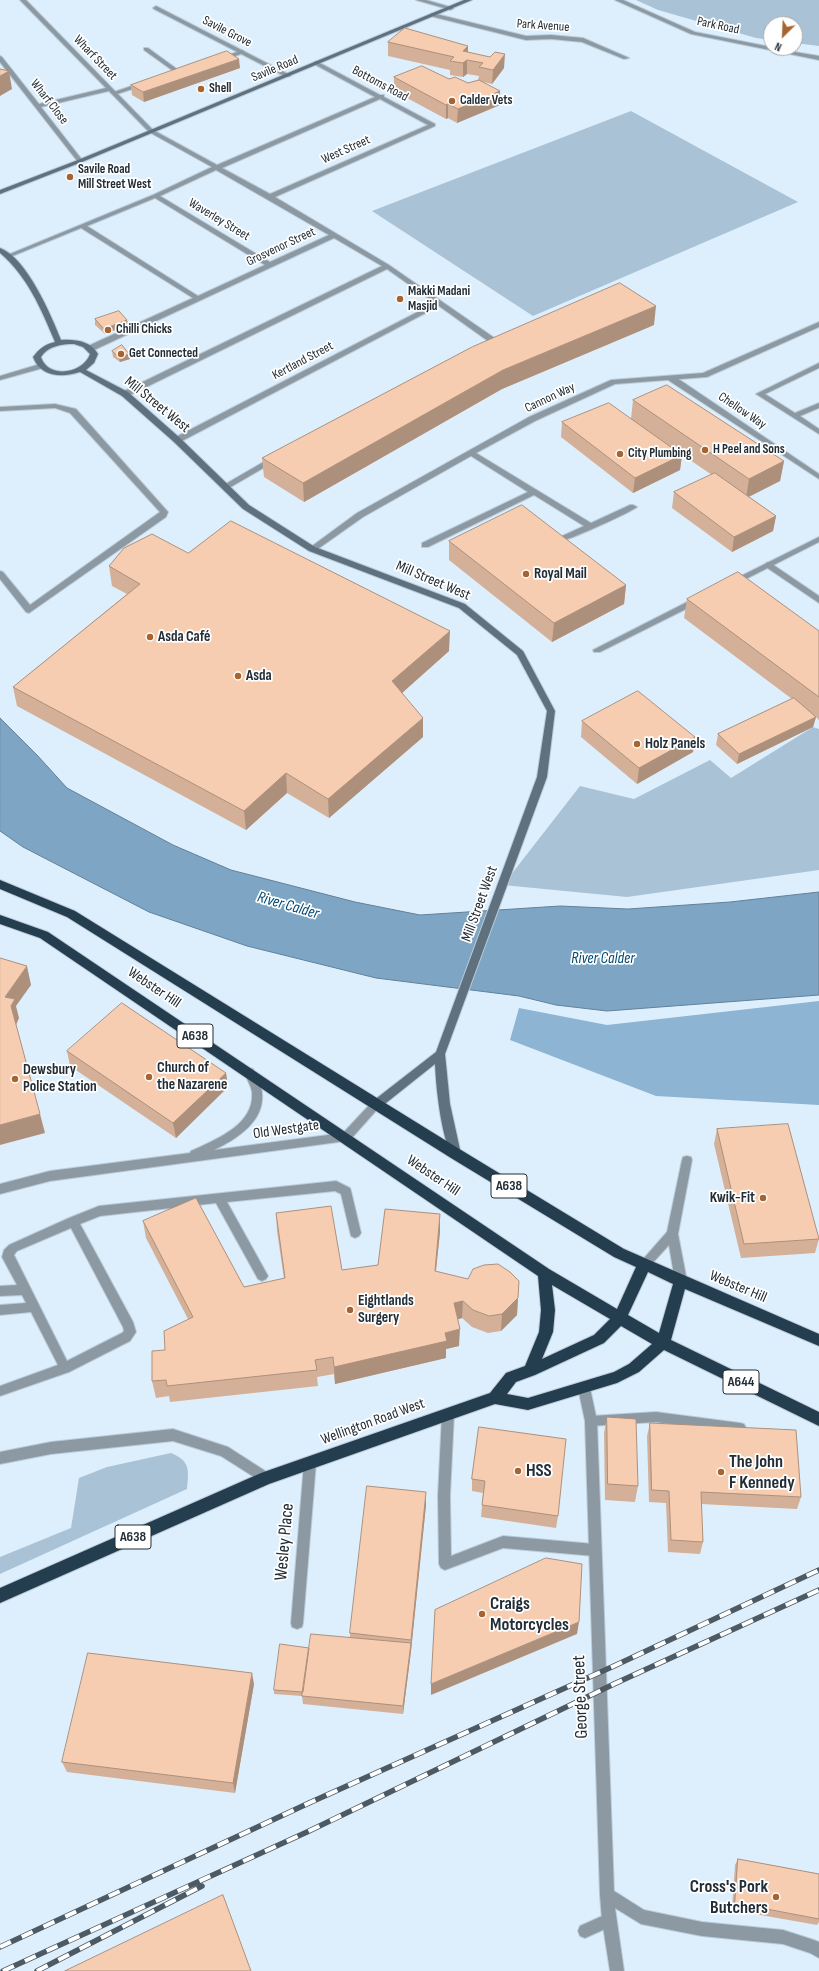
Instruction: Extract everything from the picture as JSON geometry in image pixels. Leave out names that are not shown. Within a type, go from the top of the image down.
[{"type":"highway","name":"Webster Hill","points":[[0,884],[71,914],[456,1154],[619,1253],[819,1340]]},
{"type":"highway","name":"Webster Hill","points":[[0,918],[44,935],[346,1137],[544,1273],[663,1343],[819,1419]]},
{"type":"highway","points":[[495,1398],[511,1377],[530,1371],[599,1339],[620,1318],[644,1264]]},
{"type":"highway","points":[[530,1371],[546,1332],[548,1310],[544,1273]]},
{"type":"highway","points":[[663,1343],[681,1281]]},
{"type":"highway","name":"A638","points":[[584,1388],[617,1377],[634,1368],[663,1343]]},
{"type":"highway","name":"Wellington Road West","points":[[266,1478],[495,1398],[528,1404],[584,1388]]},
{"type":"highway","name":"A638","points":[[0,1596],[266,1478]]},
{"type":"street","name":"Wharf Street","points":[[23,0],[151,131]]},
{"type":"street","points":[[419,0],[451,8]]},
{"type":"street","name":"Savile Road","points":[[0,192],[288,76],[469,0]]},
{"type":"street","name":"Park Road","points":[[618,0],[694,33],[819,58]]},
{"type":"street","name":"Savile Grove","points":[[156,8],[288,76]]},
{"type":"street","name":"Park Avenue","points":[[432,15],[526,38],[551,36],[583,40],[626,58]]},
{"type":"street","points":[[146,49],[178,72]]},
{"type":"street","points":[[214,61],[242,52]]},
{"type":"street","name":"Wharf Close","points":[[0,58],[80,161]]},
{"type":"street","name":"Bottoms Road","points":[[316,63],[382,96],[432,125]]},
{"type":"street","points":[[171,75],[185,70]]},
{"type":"street","points":[[37,106],[150,82]]},
{"type":"street","points":[[8,256],[155,196],[215,168],[382,96]]},
{"type":"street","name":"West Street","points":[[270,197],[432,125]]},
{"type":"street","name":"Grosvenor Street","points":[[151,131],[215,168],[270,197],[334,236]]},
{"type":"street","name":"Waverley Street","points":[[155,196],[270,265]]},
{"type":"street","points":[[82,226],[199,299]]},
{"type":"street","points":[[334,236],[387,266],[493,341],[479,348]]},
{"type":"street","name":"Grosvenor Street","points":[[91,348],[334,236]]},
{"type":"street","points":[[0,250],[8,256],[25,274],[42,304],[59,343]]},
{"type":"street","points":[[125,394],[387,266]]},
{"type":"street","name":"Kertland Street","points":[[177,440],[440,303]]},
{"type":"street","name":"Cannon Way","points":[[312,549],[360,515],[472,454],[532,419],[614,382],[704,375],[819,324]]},
{"type":"street","points":[[59,343],[81,343],[91,348],[94,358],[87,367],[81,370],[72,373],[53,373],[40,366],[37,357],[39,352],[44,348],[59,343]]},
{"type":"street","points":[[819,365],[760,394],[819,432]]},
{"type":"street","points":[[0,378],[40,366]]},
{"type":"street","name":"Mill Street West","points":[[81,370],[125,394],[226,486],[246,508],[312,549],[462,606],[520,653],[551,711],[542,777],[440,1054],[441,1079],[446,1117],[456,1154]]},
{"type":"street","name":"Chellow Way","points":[[671,378],[819,477]]},
{"type":"street","points":[[794,416],[819,405]]},
{"type":"street","points":[[0,409],[50,406],[73,411],[164,512],[158,520],[29,610],[0,574]]},
{"type":"street","points":[[472,454],[591,526]]},
{"type":"street","points":[[226,486],[280,456]]},
{"type":"street","points":[[425,545],[534,492]]},
{"type":"street","points":[[563,539],[633,507]]},
{"type":"street","points":[[726,586],[819,539]]},
{"type":"street","points":[[769,565],[819,600]]},
{"type":"street","points":[[597,650],[704,597]]},
{"type":"street","points":[[346,1137],[377,1104],[440,1054]]},
{"type":"street","name":"Old Westgate","points":[[184,1159],[222,1142],[241,1130],[253,1110],[257,1092],[249,1072]]},
{"type":"street","name":"Old Westgate","points":[[0,1189],[50,1176],[346,1137]]},
{"type":"street","points":[[681,1281],[672,1234],[687,1160]]},
{"type":"street","points":[[65,1368],[8,1257],[8,1253],[13,1248],[99,1211],[336,1186],[346,1191],[355,1233]]},
{"type":"street","points":[[219,1198],[262,1276]]},
{"type":"street","points":[[0,1391],[65,1368],[126,1337],[130,1332],[129,1326],[73,1221]]},
{"type":"street","points":[[644,1264],[672,1234]]},
{"type":"street","points":[[0,1292],[25,1290]]},
{"type":"street","points":[[0,1310],[34,1308]]},
{"type":"street","points":[[584,1388],[591,1421],[656,1417],[740,1428]]},
{"type":"street","points":[[448,1414],[444,1496],[444,1564],[503,1542],[594,1550]]},
{"type":"street","name":"George Street","points":[[591,1421],[594,1550],[607,1895],[609,1920],[617,1971]]},
{"type":"street","points":[[0,1458],[50,1448],[173,1435],[224,1451],[266,1478]]},
{"type":"street","name":"Wesley Place","points":[[296,1624],[310,1463]]},
{"type":"street","points":[[607,1895],[640,1917],[702,1929],[783,1937],[814,1947],[819,1951]]},
{"type":"street","points":[[585,1931],[609,1920]]},
{"type":"shaded area","points":[[636,0],[819,0],[819,46],[803,44],[803,16],[763,16],[763,39],[658,10]]},
{"type":"shaded area","points":[[631,111],[798,202],[533,316],[372,211]]},
{"type":"shaded area","points":[[813,727],[819,729],[819,870],[627,897],[503,885],[580,786],[634,799],[710,760],[731,778]]},
{"type":"shaded area","points":[[819,1001],[819,1105],[656,1096],[510,1040],[519,1008],[607,1025]]},
{"type":"shaded area","points":[[171,1453],[182,1459],[187,1466],[187,1489],[0,1574],[0,1557],[71,1528],[79,1478],[107,1467]]},
{"type":"water","name":"River Calder","points":[[0,718],[67,788],[173,845],[231,870],[355,902],[420,915],[560,906],[628,909],[730,902],[819,892],[819,995],[607,1011],[556,1005],[519,996],[376,978],[247,946],[149,912],[23,847],[0,831]]},
{"type":"building","points":[[405,28],[468,46],[463,51],[490,57],[495,52],[505,54],[493,70],[479,67],[483,63],[467,60],[463,63],[450,61],[454,57],[388,42]]},
{"type":"building","points":[[227,51],[239,59],[143,92],[131,85]]},
{"type":"building","points":[[422,66],[449,79],[455,77],[468,83],[479,80],[500,91],[458,109],[448,104],[446,105],[394,77]]},
{"type":"building","points":[[0,69],[9,71],[0,76]]},
{"type":"building","points":[[620,283],[656,306],[503,370],[303,483],[262,458],[472,347]]},
{"type":"building","points":[[119,311],[127,320],[104,329],[95,319]]},
{"type":"building","points":[[122,345],[129,354],[119,357],[112,351]]},
{"type":"building","points":[[667,385],[784,461],[749,479],[633,400]]},
{"type":"building","points":[[609,403],[682,455],[635,478],[562,422]]},
{"type":"building","points":[[715,473],[776,516],[734,537],[674,492]]},
{"type":"building","name":"Royal Mail","points":[[522,505],[626,585],[554,623],[449,541]]},
{"type":"building","name":"Asda","points":[[231,521],[450,631],[392,681],[423,718],[328,799],[286,773],[244,811],[13,687],[140,584],[109,566],[124,548],[152,534],[188,553]]},
{"type":"building","points":[[738,572],[819,631],[819,697],[687,599]]},
{"type":"building","name":"Holz Panels","points":[[638,691],[695,737],[639,768],[582,721]]},
{"type":"building","points":[[794,698],[816,717],[739,754],[718,734]]},
{"type":"building","name":"Dewsbury Police Station","points":[[0,958],[27,966],[5,997],[15,999],[11,1006],[40,1114],[0,1125]]},
{"type":"building","name":"Church of the Nazarene","points":[[122,1003],[226,1073],[173,1123],[67,1051]]},
{"type":"building","name":"Kwik-Fit","points":[[788,1124],[819,1239],[744,1244],[717,1129]]},
{"type":"building","name":"Eightlands Surgery","points":[[196,1198],[244,1287],[285,1278],[276,1213],[331,1206],[342,1270],[378,1265],[385,1209],[440,1214],[435,1271],[468,1279],[473,1269],[484,1265],[498,1264],[510,1272],[519,1281],[518,1298],[502,1314],[489,1316],[473,1310],[463,1301],[454,1303],[460,1329],[445,1333],[447,1341],[334,1367],[333,1357],[315,1360],[317,1370],[167,1386],[166,1380],[152,1381],[152,1351],[165,1350],[164,1331],[193,1317],[143,1221]]},
{"type":"building","points":[[607,1417],[636,1419],[638,1486],[608,1484]]},
{"type":"building","name":"The John F Kennedy","points":[[650,1423],[796,1430],[801,1497],[701,1492],[703,1542],[671,1540],[669,1491],[652,1490]]},
{"type":"building","name":"HSS","points":[[479,1427],[566,1439],[558,1516],[482,1505],[485,1481],[472,1479]]},
{"type":"building","points":[[367,1486],[426,1492],[411,1640],[350,1633]]},
{"type":"building","points":[[546,1558],[582,1564],[579,1622],[431,1684],[435,1610]]},
{"type":"building","points":[[311,1634],[411,1643],[403,1706],[302,1696]]},
{"type":"building","points":[[280,1644],[309,1648],[303,1692],[274,1690]]},
{"type":"building","points":[[88,1653],[252,1673],[233,1783],[62,1762]]},
{"type":"building","name":"Cross's Pork Butchers","points":[[738,1859],[819,1874],[819,1919],[735,1903]]},
{"type":"building","points":[[223,1895],[251,1971],[65,1971]]},
{"type":"railway","points":[[0,1947],[309,1803],[614,1666],[819,1570]]},
{"type":"railway","points":[[3,1971],[307,1832],[614,1684],[819,1590]]},
{"type":"railway","points":[[37,1971],[202,1886]]},
{"type":"place","name":"Shell","points":[[201,89]]},
{"type":"place","name":"Calder Vets","points":[[452,101]]},
{"type":"place","name":"Savile Road Mill Street West","points":[[70,177]]},
{"type":"place","name":"Makki Madani Masjid","points":[[400,299]]},
{"type":"place","name":"Chilli Chicks","points":[[108,330]]},
{"type":"place","name":"Get Connected","points":[[121,354]]},
{"type":"place","name":"H Peel and Sons","points":[[705,450]]},
{"type":"place","name":"City Plumbing","points":[[620,454]]},
{"type":"place","name":"Royal Mail","points":[[526,574]]},
{"type":"place","name":"Asda Café","points":[[150,637]]},
{"type":"place","name":"Asda","points":[[238,676]]},
{"type":"place","name":"Holz Panels","points":[[637,744]]},
{"type":"place","name":"Church of the Nazarene","points":[[149,1077]]},
{"type":"place","name":"Dewsbury Police Station","points":[[15,1079]]},
{"type":"place","name":"Kwik-Fit","points":[[763,1198]]},
{"type":"place","name":"Eightlands Surgery","points":[[350,1310]]},
{"type":"place","name":"HSS","points":[[518,1471]]},
{"type":"place","name":"The John F Kennedy","points":[[721,1472]]},
{"type":"place","name":"Craigs Motorcycles","points":[[482,1614]]},
{"type":"place","name":"Cross's Pork Butchers","points":[[776,1897]]}]
